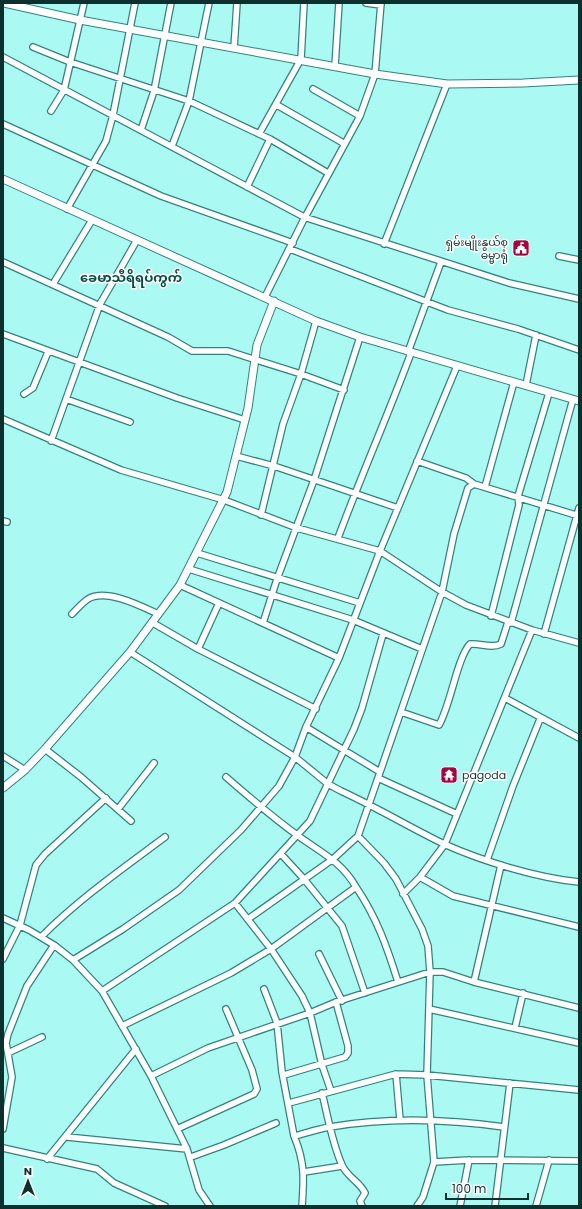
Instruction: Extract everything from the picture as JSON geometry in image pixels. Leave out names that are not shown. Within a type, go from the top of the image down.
[{"type":"street","points":[[4,3],[80,20],[165,34],[375,74],[447,84],[524,83],[579,80]]},
{"type":"street","points":[[50,111],[64,90],[84,3]]},
{"type":"street","points":[[67,209],[106,141],[131,29],[135,3]]},
{"type":"street","points":[[141,130],[154,91],[171,3]]},
{"type":"street","points":[[172,146],[189,102],[203,41],[209,3]]},
{"type":"street","points":[[234,48],[237,3]]},
{"type":"street","points":[[259,134],[277,105],[301,59],[304,3]]},
{"type":"street","points":[[335,66],[339,3]]},
{"type":"street","points":[[264,297],[291,246],[304,217],[360,116],[375,74],[381,4],[366,3]]},
{"type":"street","points":[[33,47],[120,80],[189,102],[270,139],[328,174]]},
{"type":"street","points":[[3,57],[64,90],[113,114],[304,217],[509,283],[578,297]]},
{"type":"street","points":[[384,244],[447,84]]},
{"type":"street","points":[[313,89],[360,116]]},
{"type":"street","points":[[277,105],[344,144]]},
{"type":"street","points":[[3,124],[160,196],[291,246],[427,303],[536,335],[579,350]]},
{"type":"street","points":[[247,187],[270,139]]},
{"type":"street","points":[[3,179],[316,321],[360,337],[576,400],[543,505],[510,622],[501,644],[490,647],[481,644],[470,644],[464,652],[453,691],[439,725],[401,712]]},
{"type":"street","points":[[53,284],[92,220]]},
{"type":"street","points":[[51,441],[100,307],[137,240]]},
{"type":"street","points":[[559,256],[579,260]]},
{"type":"street","points":[[3,262],[168,337],[192,351],[228,351],[254,358],[344,390]]},
{"type":"street","points":[[338,538],[354,494],[391,408],[441,262]]},
{"type":"street","points":[[3,788],[25,770],[45,749],[130,652],[180,585],[224,500],[245,420],[257,345],[274,301]]},
{"type":"street","points":[[261,515],[283,424],[301,374],[316,321]]},
{"type":"street","points":[[3,334],[48,352],[177,398],[245,420]]},
{"type":"street","points":[[526,385],[536,335]]},
{"type":"street","points":[[263,623],[277,579],[314,480],[360,337]]},
{"type":"street","points":[[24,394],[33,388],[48,352]]},
{"type":"street","points":[[73,960],[123,929],[179,890],[230,841],[279,786],[295,757],[306,727],[316,709],[339,658],[380,551],[457,366]]},
{"type":"street","points":[[485,487],[514,382]]},
{"type":"street","points":[[491,616],[519,505],[518,496],[549,393]]},
{"type":"street","points":[[66,399],[130,422]]},
{"type":"street","points":[[3,420],[121,470],[224,500],[297,528],[338,538],[380,551],[442,592],[466,605],[491,616],[532,630],[579,643]]},
{"type":"street","points":[[236,456],[274,466],[398,508]]},
{"type":"street","points":[[417,461],[466,478],[474,484],[518,496],[577,516]]},
{"type":"street","points":[[248,919],[333,859],[358,836],[442,592],[459,517],[468,488],[474,484]]},
{"type":"street","points":[[544,634],[579,508]]},
{"type":"street","points":[[197,552],[277,579],[360,603]]},
{"type":"street","points":[[189,568],[353,620],[383,634],[422,649]]},
{"type":"street","points":[[180,585],[339,658]]},
{"type":"street","points":[[72,614],[89,599],[107,596],[125,600],[158,614]]},
{"type":"street","points":[[198,649],[219,603]]},
{"type":"street","points":[[153,623],[198,649],[316,709]]},
{"type":"street","points":[[403,894],[420,877],[445,844],[506,698],[532,630]]},
{"type":"street","points":[[102,991],[235,902],[298,836],[316,811],[362,708],[383,634]]},
{"type":"street","points":[[130,652],[295,757],[328,784],[370,804],[445,844],[501,865],[579,882]]},
{"type":"street","points":[[506,698],[540,719],[579,738]]},
{"type":"street","points":[[487,860],[513,786],[540,719]]},
{"type":"street","points":[[306,727],[344,748],[379,775],[457,814]]},
{"type":"street","points":[[45,749],[106,798],[131,821]]},
{"type":"street","points":[[3,756],[25,770]]},
{"type":"street","points":[[118,809],[154,763]]},
{"type":"street","points":[[226,777],[260,807],[298,836],[333,859],[352,879],[371,909],[386,943],[398,982]]},
{"type":"street","points":[[3,958],[20,925],[36,865],[106,798]]},
{"type":"street","points":[[358,836],[384,863],[396,879],[422,929],[428,946],[430,972],[428,1076],[434,1162],[423,1197],[417,1206]]},
{"type":"street","points":[[41,937],[66,912],[95,888],[165,837]]},
{"type":"street","points":[[281,854],[328,907],[342,926],[365,993]]},
{"type":"street","points":[[474,982],[501,865]]},
{"type":"street","points":[[420,877],[453,896],[579,927]]},
{"type":"street","points":[[122,1026],[231,973],[271,949],[356,887]]},
{"type":"street","points":[[235,902],[271,949],[302,996],[310,1013],[322,1065],[331,1091]]},
{"type":"street","points":[[3,918],[20,925],[54,945],[73,960],[102,991],[151,1076],[187,1149],[199,1190],[210,1206]]},
{"type":"street","points":[[3,1129],[12,1077],[6,1043],[8,1034],[28,986],[54,945]]},
{"type":"street","points":[[284,1075],[322,1065],[345,1057],[348,1054],[348,1046],[339,1001],[319,954]]},
{"type":"street","points":[[151,1076],[208,1048],[276,1023],[310,1013],[339,1001],[430,972],[443,972],[474,982],[579,1008]]},
{"type":"street","points":[[264,989],[276,1023],[294,1136],[301,1153],[304,1172],[302,1206]]},
{"type":"street","points":[[515,1028],[523,993]]},
{"type":"street","points":[[177,1129],[254,1094],[257,1089],[256,1081],[226,1009]]},
{"type":"street","points":[[429,1009],[579,1043]]},
{"type":"street","points":[[8,1053],[42,1037]]},
{"type":"street","points":[[47,1159],[67,1136],[136,1048]]},
{"type":"street","points":[[396,1074],[400,1120]]},
{"type":"street","points":[[289,1103],[396,1074],[579,1090]]},
{"type":"street","points":[[495,1206],[510,1083]]},
{"type":"street","points":[[322,1093],[330,1127],[342,1166],[362,1186],[365,1193],[360,1201],[362,1206]]},
{"type":"street","points":[[294,1136],[330,1127],[400,1120],[462,1121],[504,1127]]},
{"type":"street","points":[[190,1157],[224,1145],[276,1123]]},
{"type":"street","points":[[67,1136],[187,1149]]},
{"type":"street","points":[[3,1148],[96,1169],[114,1183],[165,1206]]},
{"type":"street","points":[[434,1162],[469,1160],[579,1161]]},
{"type":"street","points":[[460,1206],[469,1160]]},
{"type":"street","points":[[536,1206],[549,1160]]},
{"type":"street","points":[[304,1172],[342,1166]]},
{"type":"place","name":"ရှမ်းမျိုးနွယ်စု ဓမ္မာရုံ","points":[[521,248]]},
{"type":"place","name":"pagoda","points":[[449,775]]},
{"type":"district","name":"ခေမာသီရိရပ်ကွက်","points":[[131,277]]}]
